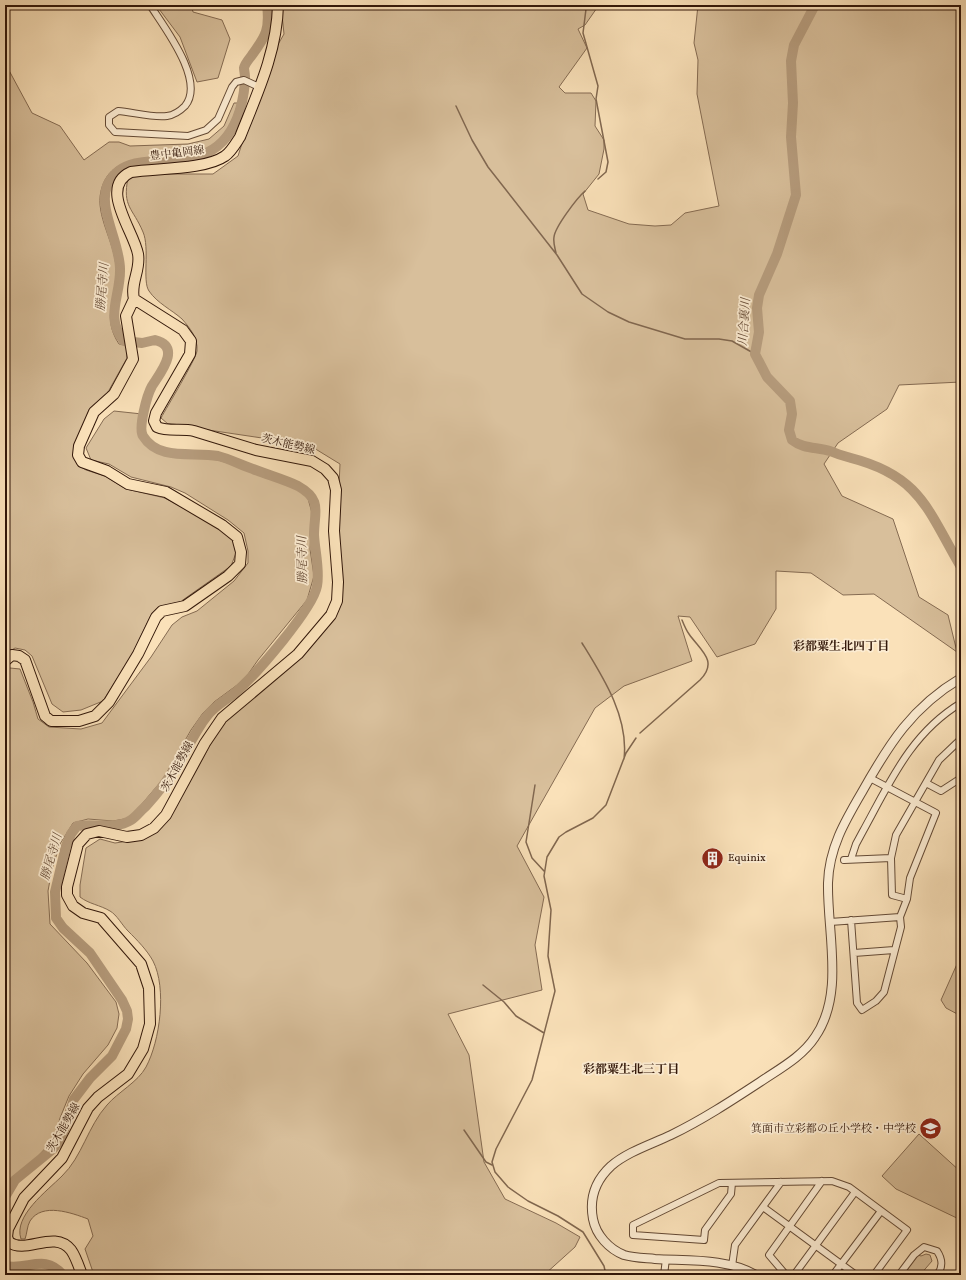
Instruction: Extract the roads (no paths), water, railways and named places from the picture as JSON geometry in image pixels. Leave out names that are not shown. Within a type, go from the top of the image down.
[{"type":"main road","name":"豊中亀岡線","points":[[134,299],[132,286],[138,268],[138,254],[119,208],[116,194],[119,183],[124,175],[131,172],[210,163],[225,156],[240,137],[255,85],[274,42],[278,5]]},
{"type":"main road","points":[[5,661],[12,655],[19,656],[25,660],[45,716],[51,721],[79,721],[95,716],[109,702],[138,654],[156,617],[162,611],[185,606],[228,576],[240,564],[241,552],[237,537],[222,525],[166,492],[128,484],[107,471],[82,462],[78,455],[79,446],[94,412],[114,394],[133,359],[132,345],[126,316],[134,299]]},
{"type":"main road","name":"茨木能勢線","points":[[82,1275],[72,1251],[62,1243],[48,1241],[16,1245],[9,1242],[7,1235],[13,1217],[24,1198],[62,1158],[88,1108],[98,1097],[128,1074],[143,1049],[150,1024],[149,988],[141,964],[101,918],[82,913],[73,906],[67,894],[67,887],[78,844],[87,834],[93,832],[99,831],[127,837],[141,835],[154,828],[166,815],[205,743],[222,718],[298,654],[330,615],[337,601],[338,582],[334,531],[336,490],[333,478],[326,469],[312,461],[256,450],[185,428],[163,430],[157,427],[154,421],[156,413],[190,354],[191,341],[183,330],[134,299]]},
{"type":"street","points":[[150,5],[180,53],[192,81],[190,100],[180,111],[166,116],[118,111],[109,117],[109,125],[115,132],[188,136],[206,130],[218,119],[232,87],[239,80],[255,85]]},
{"type":"street","points":[[756,1275],[748,1270],[709,1262],[631,1257],[608,1246],[600,1235],[593,1219],[592,1198],[595,1188],[599,1179],[613,1164],[704,1118],[790,1062],[805,1050],[822,1027],[831,1001],[832,977],[828,886],[832,853],[842,828],[888,747],[917,711],[934,696],[961,678]]},
{"type":"street","points":[[891,858],[848,860],[888,786],[909,751],[922,734],[939,718],[961,703]]},
{"type":"street","points":[[906,898],[892,895],[891,858],[896,835],[914,801],[939,760],[961,739]]},
{"type":"street","points":[[851,920],[857,1003],[862,1010],[884,992],[901,927],[900,917],[910,878],[936,813],[888,786],[870,778]]},
{"type":"street","points":[[926,783],[941,791],[961,778]]},
{"type":"street","points":[[830,922],[900,917]]},
{"type":"street","points":[[854,953],[894,950]]},
{"type":"street","points":[[786,1275],[769,1255],[822,1181]]},
{"type":"street","points":[[732,1183],[732,1194],[705,1230],[704,1240],[633,1235],[633,1225],[719,1183],[832,1181],[842,1184],[855,1192],[907,1230],[874,1275]]},
{"type":"street","points":[[732,1266],[735,1245],[781,1182]]},
{"type":"street","points":[[794,1275],[855,1192]]},
{"type":"street","points":[[763,1207],[856,1275]]},
{"type":"street","points":[[833,1275],[881,1211]]},
{"type":"street","points":[[900,1275],[914,1256],[924,1247],[937,1251],[941,1257],[942,1264],[936,1275]]},
{"type":"street","points":[[664,1275],[666,1260]]},
{"type":"waterway","name":"勝尾寺川","points":[[5,1197],[15,1180],[53,1149],[61,1139],[74,1099],[90,1078],[112,1056],[126,1029],[128,1019],[127,1011],[122,1000],[90,953],[63,928],[56,918],[55,892],[66,846],[71,834],[77,826],[111,826],[125,823],[133,819],[146,806],[172,773],[207,716],[246,683],[283,641],[305,610],[317,586],[318,567],[314,535],[316,513],[314,502],[306,491],[298,486],[222,457],[178,454],[158,449],[150,444],[143,436],[142,419],[148,396],[152,386],[167,361],[167,348],[163,343],[155,340],[142,343],[124,341],[118,332],[114,315],[120,279],[120,269],[117,248],[105,205],[107,186],[118,171],[134,164],[193,157],[211,150],[228,135],[241,106],[245,85],[244,68],[261,43],[266,32],[268,20],[267,5]]},
{"type":"waterway","name":"川合裏川","points":[[815,5],[794,45],[791,61],[793,103],[791,137],[796,195],[777,254],[759,295],[757,308],[759,332],[755,354],[767,377],[790,401],[792,414],[789,430],[792,440],[801,445],[830,451],[874,466],[893,475],[908,486],[920,498],[930,513],[961,567]]},
{"type":"waterway","points":[[586,9],[583,33],[598,86],[596,99],[608,162],[606,172],[598,179]]},
{"type":"waterway","points":[[456,106],[472,140],[488,167],[557,255],[582,294],[608,312],[629,322],[685,339],[719,339],[732,341],[755,354]]},
{"type":"waterway","points":[[556,253],[554,241],[555,232],[567,213],[585,191]]},
{"type":"waterway","points":[[640,733],[700,680],[708,667],[706,656],[688,632],[682,620]]},
{"type":"waterway","points":[[582,643],[613,698],[622,728],[624,759]]},
{"type":"waterway","points":[[606,1275],[604,1266],[583,1232],[558,1216],[528,1201],[508,1187],[495,1172],[492,1162],[496,1149],[532,1080],[555,991],[548,956],[551,910],[544,876],[547,857],[559,837],[593,818],[606,805],[626,753],[636,738]]},
{"type":"waterway","points":[[535,785],[526,842],[532,858],[544,871]]},
{"type":"waterway","points":[[483,985],[504,1002],[516,1016],[544,1033]]},
{"type":"waterway","points":[[464,1130],[486,1162],[492,1165]]},
{"type":"waterway","name":"勝尾寺川","points":[[5,1266],[13,1267],[36,1264],[49,1265],[63,1275]]},
{"type":"place","name":"Equinix","points":[[712,858]]},
{"type":"place","name":"箕面市立彩都の丘小学校・中学校","points":[[931,1129]]},
{"type":"district","name":"彩都粟生北四丁目","points":[[841,647]]},
{"type":"district","name":"彩都粟生北三丁目","points":[[631,1070]]}]
